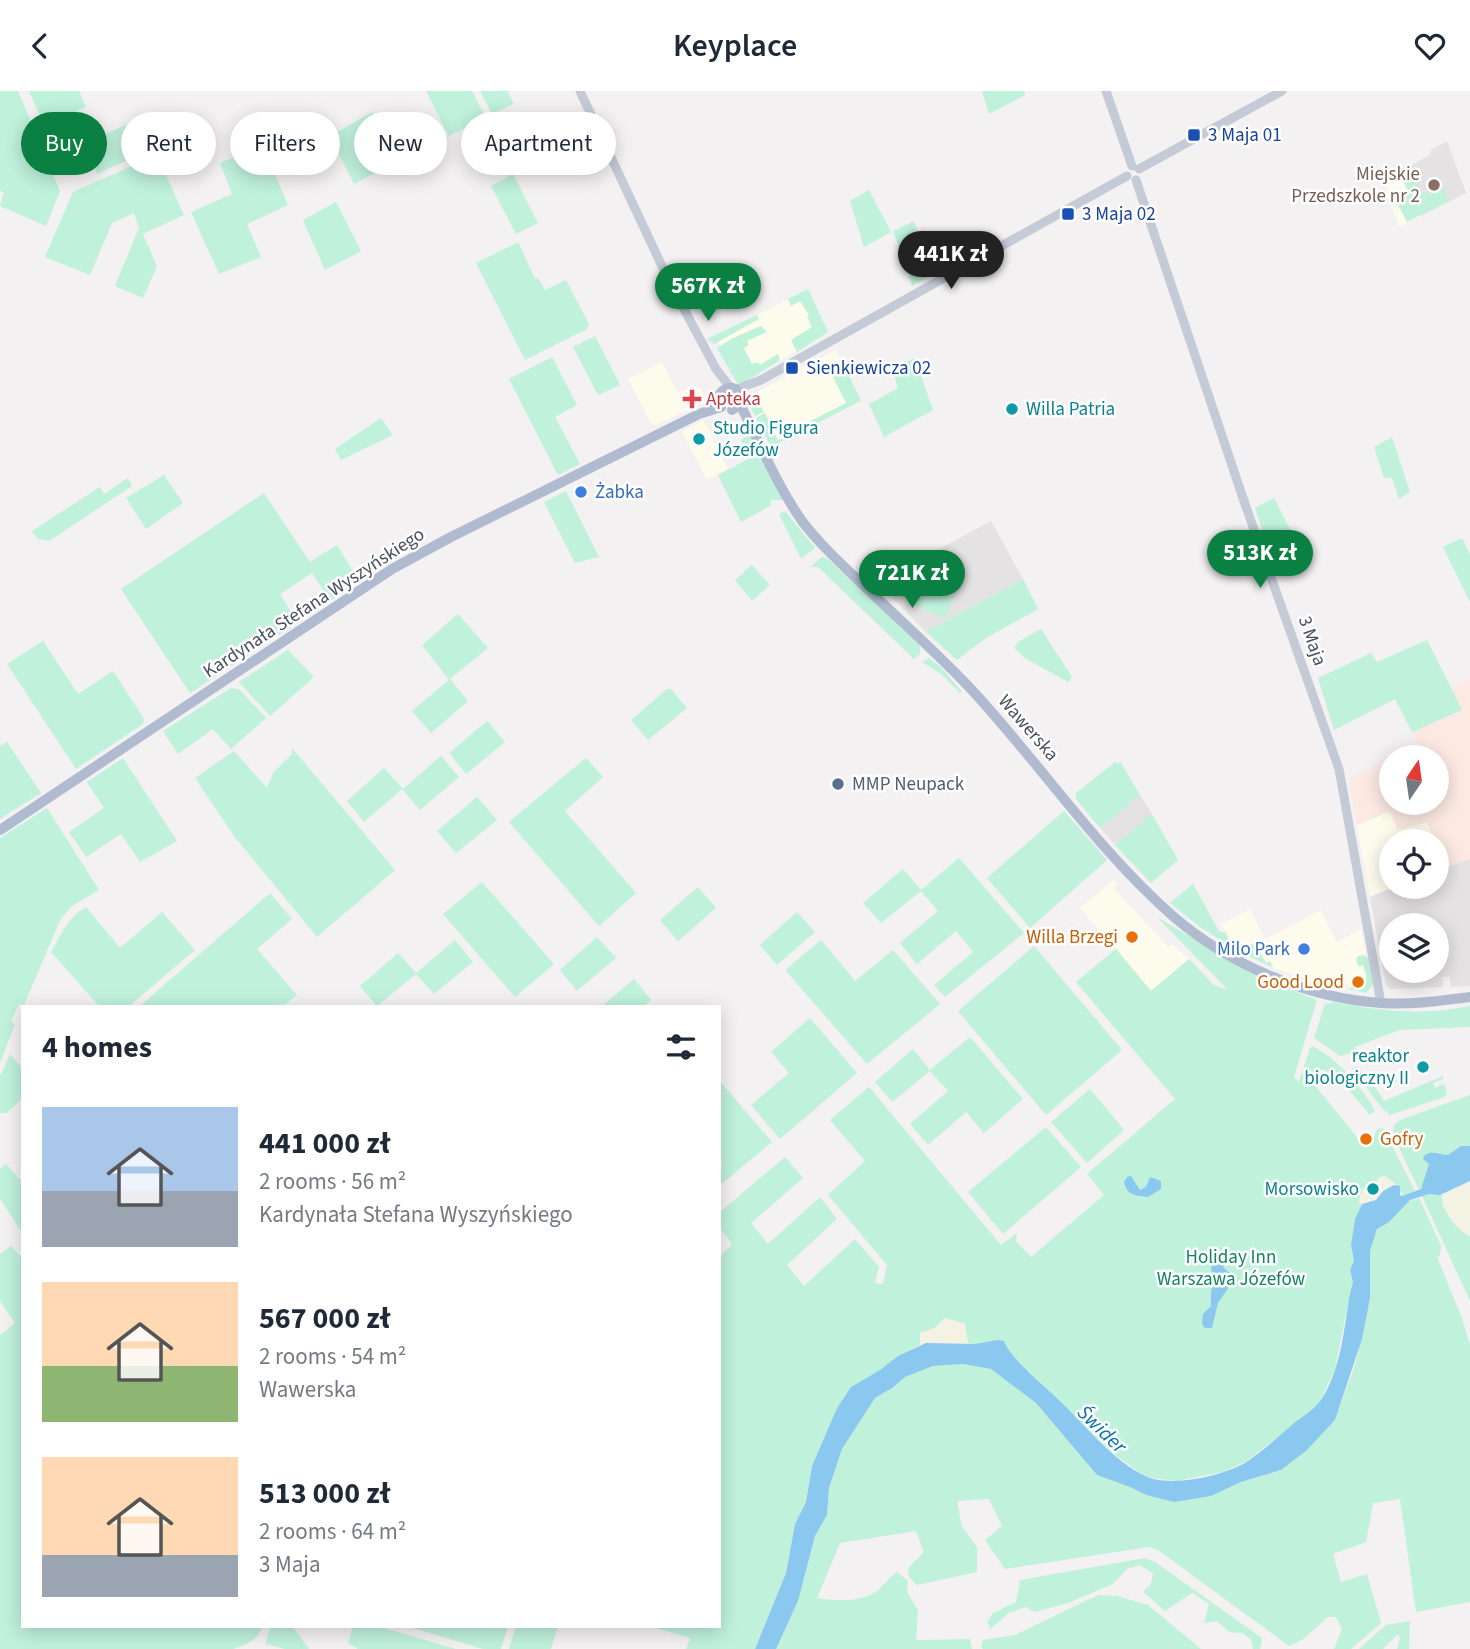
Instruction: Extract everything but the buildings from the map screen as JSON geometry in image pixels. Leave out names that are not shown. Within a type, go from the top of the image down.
[{"type":"main road","name":"Wawerska","points":[[730,398],[751,429],[789,500],[826,549],[971,689],[1142,887],[1194,933],[1230,955],[1277,978],[1326,993],[1381,1003],[1470,997]]},
{"type":"main road","name":"Kardynała Stefana Wyszyńskiego","points":[[0,830],[392,569],[450,537],[730,398]]},
{"type":"street","points":[[580,91],[668,279],[730,398]]},
{"type":"street","points":[[1106,91],[1135,168]]},
{"type":"street","points":[[1131,178],[1127,170],[1282,91]]},
{"type":"street","name":"Kardynała Stefana Wyszyńskiego","points":[[730,398],[1131,178]]},
{"type":"street","name":"3 Maja","points":[[1131,178],[1339,769],[1381,1003]]},
{"type":"shaded area","name":"Miejskie Przedszkole nr 2","points":[[1447,141],[1466,193],[1421,216],[1399,172],[1430,155],[1431,150]]},
{"type":"shaded area","points":[[1399,172],[1421,216],[1399,227],[1383,181]]},
{"type":"shaded area","points":[[806,290],[823,327],[820,338],[739,383],[716,336]]},
{"type":"shaded area","points":[[836,350],[861,402],[771,447],[751,401],[753,394]]},
{"type":"shaded area","points":[[662,362],[678,393],[690,387],[693,391],[700,387],[706,401],[656,425],[651,424],[628,379]]},
{"type":"shaded area","points":[[704,420],[728,469],[707,480],[682,432]]},
{"type":"shaded area","points":[[991,521],[1023,579],[926,632],[883,588],[883,582],[921,561],[930,563],[938,558],[934,552]]},
{"type":"shaded area","points":[[1470,679],[1470,859],[1449,866],[1449,829],[1430,829],[1427,822],[1398,829],[1392,815],[1449,815],[1449,745],[1418,745],[1412,732],[1461,710],[1451,688]]},
{"type":"shaded area","points":[[1379,764],[1381,815],[1357,825],[1349,778]]},
{"type":"shaded area","points":[[1140,795],[1152,814],[1115,845],[1100,828]]},
{"type":"shaded area","points":[[1381,815],[1393,815],[1398,829],[1379,829],[1379,893],[1370,897],[1357,825]]},
{"type":"shaded area","points":[[1427,822],[1430,829],[1398,829]]},
{"type":"shaded area","points":[[1470,859],[1470,986],[1451,987],[1449,913],[1379,913],[1379,946],[1370,897],[1379,893],[1379,899],[1449,899],[1449,867]]},
{"type":"shaded area","points":[[1113,880],[1118,884],[1114,888],[1168,947],[1172,944],[1189,959],[1151,991],[1080,908]]},
{"type":"shaded area","points":[[1250,909],[1265,939],[1321,910],[1337,942],[1361,929],[1370,978],[1349,988],[1347,984],[1341,987],[1323,984],[1273,968],[1244,954],[1247,948],[1233,942],[1221,924]]},
{"type":"shaded area","points":[[1443,983],[1443,987],[1391,989],[1386,985]]},
{"type":"green space","points":[[0,91],[18,91],[27,112],[21,112],[21,175],[53,175],[60,191],[46,226],[0,206],[4,192],[0,191]]},
{"type":"green space","points":[[29,91],[79,91],[86,107],[75,112],[38,112]]},
{"type":"green space","points":[[426,91],[472,91],[483,112],[461,112],[461,130],[449,136],[447,112],[437,112]]},
{"type":"green space","points":[[480,91],[507,91],[514,104],[491,112]]},
{"type":"green space","points":[[982,91],[1024,91],[1025,95],[989,114]]},
{"type":"green space","points":[[354,122],[354,175],[372,175],[354,184],[340,156],[340,130]]},
{"type":"green space","points":[[121,127],[121,163],[107,169],[107,134]]},
{"type":"green space","points":[[230,159],[230,175],[275,175],[288,205],[247,224],[261,257],[219,274],[191,212],[232,194],[220,163]]},
{"type":"green space","points":[[121,171],[121,175],[166,175],[184,215],[143,234],[157,266],[143,298],[115,286],[139,228],[134,213],[112,223],[90,275],[45,257],[73,192]]},
{"type":"green space","points":[[1411,173],[1421,192],[1431,193],[1443,188],[1449,201],[1407,222],[1395,199],[1408,192],[1402,178]]},
{"type":"green space","points":[[514,175],[538,223],[516,234],[491,186]]},
{"type":"green space","points":[[869,190],[891,232],[864,247],[850,201]]},
{"type":"green space","points":[[336,202],[361,251],[325,270],[303,220]]},
{"type":"green space","points":[[914,221],[932,274],[912,286],[893,231]]},
{"type":"green space","points":[[518,242],[535,279],[538,278],[545,290],[566,280],[589,324],[587,329],[525,360],[476,263]]},
{"type":"green space","points":[[808,289],[828,332],[797,352],[791,340],[812,327],[807,317],[809,315],[800,301],[791,306],[788,299]]},
{"type":"green space","points":[[757,315],[759,319],[714,344],[707,339]]},
{"type":"green space","points":[[761,326],[767,332],[747,341],[749,345],[744,348],[752,364],[758,362],[760,365],[778,354],[780,360],[743,383],[737,383],[729,370],[736,366],[729,369],[717,348]]},
{"type":"green space","points":[[595,336],[620,385],[598,395],[573,347]]},
{"type":"green space","points":[[552,357],[577,405],[555,417],[580,464],[558,475],[509,379]]},
{"type":"green space","points":[[915,358],[933,410],[884,437],[869,404],[898,388],[892,369]]},
{"type":"green space","points":[[845,367],[861,401],[771,447],[756,418],[765,413],[778,440],[788,437],[791,431],[846,403],[833,377]]},
{"type":"green space","points":[[759,390],[755,394],[764,412],[755,416],[747,399]]},
{"type":"green space","points":[[381,418],[393,435],[341,460],[335,449]]},
{"type":"green space","points":[[748,436],[783,500],[771,500],[770,506],[741,522],[718,475],[750,458],[741,440]]},
{"type":"green space","points":[[1392,437],[1410,492],[1399,499],[1392,478],[1384,478],[1374,447]]},
{"type":"green space","points":[[164,475],[183,503],[146,529],[126,498]]},
{"type":"green space","points":[[128,478],[132,486],[49,541],[38,539],[32,531],[100,487],[104,494]]},
{"type":"green space","points":[[566,491],[599,557],[575,563],[544,502]]},
{"type":"green space","points":[[264,493],[310,562],[337,545],[359,581],[330,601],[312,573],[280,594],[298,623],[190,693],[121,589]]},
{"type":"green space","points":[[1274,498],[1300,548],[1273,561],[1255,508]]},
{"type":"green space","points":[[785,511],[815,548],[801,559],[779,514]]},
{"type":"green space","points":[[1462,538],[1470,555],[1470,602],[1443,547]]},
{"type":"green space","points":[[822,557],[827,558],[920,645],[920,654],[914,659],[818,567],[810,567]]},
{"type":"green space","points":[[752,565],[770,585],[752,601],[735,580]]},
{"type":"green space","points":[[897,576],[915,583],[909,600],[890,592]]},
{"type":"green space","points":[[1023,579],[1038,609],[986,638],[957,660],[926,632]]},
{"type":"green space","points":[[918,582],[954,596],[946,618],[909,603]]},
{"type":"green space","points":[[458,614],[488,648],[450,679],[468,701],[431,733],[412,711],[449,680],[422,645]]},
{"type":"green space","points":[[1041,629],[1072,677],[1068,682],[1025,658],[1014,648],[1018,642]]},
{"type":"green space","points":[[1427,640],[1462,710],[1412,732],[1395,699],[1334,730],[1318,678],[1371,653],[1377,662]]},
{"type":"green space","points":[[43,641],[78,694],[113,671],[144,719],[143,724],[76,769],[7,664]]},
{"type":"green space","points":[[288,650],[314,677],[270,716],[239,682]]},
{"type":"green space","points":[[929,658],[941,667],[962,692],[922,662]]},
{"type":"green space","points":[[231,688],[240,690],[266,718],[231,749],[213,729],[178,754],[163,731]]},
{"type":"green space","points":[[667,689],[671,689],[687,708],[648,740],[631,720]]},
{"type":"green space","points":[[487,721],[505,742],[466,774],[449,753]]},
{"type":"green space","points":[[7,742],[41,793],[0,819],[0,746]]},
{"type":"green space","points":[[292,748],[395,870],[317,937],[234,836],[195,778],[234,751],[267,788],[273,773],[292,754]]},
{"type":"green space","points":[[441,756],[459,777],[420,810],[402,789],[364,822],[347,801],[384,768],[403,789]]},
{"type":"green space","points":[[123,758],[177,841],[140,862],[121,834],[86,857],[69,832],[104,808],[87,782]]},
{"type":"green space","points":[[586,758],[603,777],[565,811],[636,893],[599,926],[509,822]]},
{"type":"green space","points":[[1115,762],[1121,763],[1140,795],[1100,828],[1076,799],[1076,793]]},
{"type":"green space","points":[[477,797],[497,820],[456,853],[437,831]]},
{"type":"green space","points":[[47,808],[99,890],[72,906],[61,918],[24,1005],[19,1004],[11,1021],[15,1024],[0,1063],[0,838]]},
{"type":"green space","points":[[1064,811],[1107,860],[1030,928],[987,878]]},
{"type":"green space","points":[[1152,814],[1178,860],[1151,883],[1115,845]]},
{"type":"green space","points":[[959,858],[1024,933],[945,997],[934,985],[973,952],[956,931],[917,964],[900,943],[938,911],[921,891],[881,923],[863,903],[903,869],[921,890]]},
{"type":"green space","points":[[482,882],[554,964],[515,997],[443,914]]},
{"type":"green space","points":[[1193,884],[1219,931],[1225,933],[1232,947],[1200,927],[1170,903]]},
{"type":"green space","points":[[698,887],[716,908],[678,941],[660,920]]},
{"type":"green space","points":[[270,893],[292,919],[257,949],[297,995],[284,1005],[141,1005]]},
{"type":"green space","points":[[86,907],[120,948],[162,912],[195,950],[130,1005],[98,1005],[51,952],[70,921]]},
{"type":"green space","points":[[797,912],[815,932],[777,965],[760,945]]},
{"type":"green space","name":"Holiday Inn Warszawa Józefów","points":[[1157,917],[1255,972],[1317,1000],[1294,1077],[1299,1082],[1313,1046],[1340,1066],[1369,1101],[1375,1111],[1370,1115],[1342,1082],[1339,1085],[1325,1070],[1316,1071],[1313,1083],[1359,1143],[1374,1137],[1376,1130],[1383,1128],[1415,1191],[1403,1196],[1397,1185],[1385,1176],[1380,1177],[1373,1187],[1365,1186],[1359,1203],[1362,1204],[1355,1219],[1351,1245],[1354,1261],[1350,1270],[1352,1292],[1335,1369],[1320,1402],[1247,1461],[1223,1472],[1176,1481],[1146,1477],[1101,1445],[997,1340],[968,1343],[965,1324],[945,1318],[935,1328],[920,1333],[920,1345],[851,1387],[837,1408],[812,1466],[806,1502],[795,1524],[786,1573],[755,1649],[686,1649],[690,1638],[656,1628],[721,1628],[721,1256],[732,1244],[721,1230],[721,1211],[785,1157],[803,1178],[751,1223],[768,1244],[820,1197],[837,1219],[787,1265],[804,1286],[855,1239],[879,1267],[875,1283],[883,1284],[887,1265],[828,1195],[865,1161],[830,1120],[869,1087],[1001,1245],[1017,1233],[1016,1241],[1031,1257],[1104,1195],[1087,1174],[1175,1099],[1076,982],[1116,949],[1151,991],[1189,959],[1214,985],[1228,990]]},
{"type":"green space","points":[[597,937],[616,958],[577,991],[560,970]]},
{"type":"green space","points":[[455,940],[473,962],[434,994],[416,974],[378,1005],[360,986],[398,953],[416,973]]},
{"type":"green space","points":[[821,940],[855,981],[893,950],[940,1004],[867,1064],[785,970]]},
{"type":"green space","points":[[1259,940],[1256,945],[1266,963],[1270,961],[1273,968],[1244,954],[1248,947]]},
{"type":"green space","points":[[1034,946],[1122,1050],[1046,1115],[958,1011]]},
{"type":"green space","points":[[1364,955],[1369,959],[1374,984],[1366,993],[1349,989],[1367,978],[1363,965],[1359,967],[1356,961],[1358,956]]},
{"type":"green space","points":[[634,979],[651,1000],[645,1005],[603,1005]]},
{"type":"green space","points":[[1334,1002],[1402,1011],[1435,1011],[1470,1006],[1470,1027],[1399,1030],[1355,1047],[1355,1052],[1340,1056],[1314,1038],[1325,1004]]},
{"type":"green space","points":[[810,1018],[857,1073],[780,1139],[751,1105],[789,1073],[771,1052]]},
{"type":"green space","points":[[970,1037],[1023,1099],[984,1133],[966,1112],[928,1145],[910,1124],[948,1091],[930,1071],[892,1102],[875,1082],[913,1049],[930,1070]]},
{"type":"green space","points":[[10,1054],[21,1067],[21,1100],[6,1113],[0,1113],[0,1076]]},
{"type":"green space","points":[[1356,1066],[1371,1081],[1384,1101],[1443,1076],[1443,1079],[1433,1083],[1435,1088],[1444,1084],[1447,1094],[1390,1115],[1352,1069]]},
{"type":"green space","points":[[721,1082],[772,1142],[721,1184]]},
{"type":"green space","points":[[1090,1089],[1124,1130],[1087,1163],[1051,1122]]},
{"type":"green space","points":[[1470,1095],[1470,1146],[1461,1146],[1448,1155],[1435,1153],[1419,1190],[1393,1135],[1394,1125],[1400,1120]]},
{"type":"green space","points":[[1046,1127],[1081,1167],[1003,1234],[968,1192]]},
{"type":"green space","points":[[6,1164],[21,1181],[21,1231],[0,1199],[0,1169]]},
{"type":"green space","points":[[1442,1194],[1443,1206],[1468,1236],[1470,1235],[1470,1301],[1422,1196]]},
{"type":"green space","points":[[1419,1198],[1441,1246],[1440,1256],[1437,1257],[1470,1345],[1470,1602],[1416,1612],[1400,1499],[1373,1503],[1366,1542],[1333,1554],[1341,1582],[1367,1574],[1381,1623],[1351,1649],[1334,1649],[1342,1629],[1336,1617],[1328,1617],[1302,1640],[1289,1646],[1158,1550],[1149,1547],[1005,1569],[985,1540],[1002,1526],[989,1499],[957,1501],[962,1527],[977,1547],[977,1572],[917,1585],[909,1577],[908,1568],[924,1552],[916,1531],[840,1543],[817,1598],[845,1600],[866,1597],[897,1572],[908,1581],[907,1592],[918,1611],[916,1640],[970,1639],[972,1649],[776,1649],[798,1601],[815,1536],[827,1515],[829,1488],[842,1449],[875,1398],[905,1377],[933,1366],[963,1364],[991,1369],[1036,1403],[1097,1475],[1146,1495],[1174,1502],[1211,1496],[1241,1482],[1281,1470],[1306,1451],[1335,1420],[1355,1365],[1370,1298],[1370,1251],[1373,1239],[1380,1225],[1389,1222],[1406,1202]]},
{"type":"green space","points":[[11,1246],[21,1257],[21,1628],[262,1628],[251,1641],[233,1649],[0,1649],[0,1335],[15,1323],[0,1301],[0,1254]]},
{"type":"green space","points":[[1145,1558],[1155,1562],[1262,1638],[1260,1649],[1253,1649],[1251,1639],[1242,1633],[1229,1632],[1217,1621],[1204,1623],[1209,1604],[1192,1593],[1165,1611],[1143,1592],[1151,1584],[1153,1573],[1139,1565],[1127,1569],[1113,1584],[1068,1603],[1034,1612],[1026,1607],[1008,1613],[991,1629],[987,1622],[993,1613],[1016,1602],[1020,1580]]},
{"type":"green space","points":[[1098,1595],[1117,1596],[1148,1605],[1201,1649],[981,1647],[983,1640],[1015,1635]]},
{"type":"green space","points":[[1410,1621],[1409,1649],[1397,1649],[1400,1638],[1398,1634],[1383,1649],[1359,1649],[1386,1625]]},
{"type":"green space","points":[[270,1628],[293,1628],[309,1649],[285,1649],[265,1644]]},
{"type":"green space","points":[[352,1628],[384,1628],[456,1649],[358,1649],[348,1643]]},
{"type":"green space","points":[[413,1628],[507,1628],[501,1649],[483,1649]]},
{"type":"green space","points":[[515,1628],[557,1628],[551,1649],[509,1649]]},
{"type":"sand","name":"Morsowisko","points":[[1385,1176],[1394,1185],[1383,1191],[1376,1200],[1359,1203],[1365,1186],[1373,1187],[1380,1177]]},
{"type":"sand","points":[[1470,1181],[1468,1236],[1450,1218],[1442,1194]]},
{"type":"sand","points":[[945,1318],[965,1324],[968,1343],[940,1341],[920,1345],[920,1333],[935,1328]]},
{"type":"water","points":[[1461,1146],[1470,1146],[1470,1181],[1440,1195],[1429,1194],[1410,1200],[1389,1222],[1377,1229],[1370,1251],[1370,1298],[1362,1339],[1335,1420],[1306,1451],[1281,1470],[1241,1482],[1211,1496],[1174,1502],[1146,1495],[1097,1475],[1036,1403],[991,1369],[963,1364],[933,1366],[905,1377],[875,1398],[842,1449],[829,1488],[827,1515],[815,1536],[798,1601],[776,1649],[755,1649],[786,1573],[795,1524],[806,1502],[812,1466],[837,1408],[851,1387],[898,1356],[926,1343],[975,1344],[1004,1341],[1022,1365],[1102,1444],[1133,1469],[1145,1476],[1168,1481],[1197,1479],[1226,1471],[1248,1461],[1265,1448],[1315,1407],[1327,1389],[1333,1377],[1343,1338],[1353,1282],[1350,1270],[1354,1261],[1351,1245],[1355,1219],[1362,1204],[1376,1200],[1383,1191],[1394,1185],[1400,1186],[1402,1196],[1421,1189],[1429,1164],[1423,1159],[1425,1156],[1430,1153],[1448,1155]]},
{"type":"water","points":[[1131,1176],[1140,1190],[1146,1187],[1150,1177],[1161,1181],[1161,1189],[1148,1197],[1133,1194],[1127,1190],[1124,1182]]},
{"type":"water","points":[[1225,1261],[1227,1263],[1223,1267],[1235,1278],[1218,1303],[1212,1328],[1205,1328],[1202,1324],[1203,1314],[1211,1306],[1211,1267]]},
{"type":"place","name":"3 Maja 01","points":[[1194,135]]},
{"type":"place","name":"Miejskie Przedszkole nr 2","points":[[1434,185]]},
{"type":"place","name":"3 Maja 02","points":[[1068,214]]},
{"type":"place","name":"Sienkiewicza 02","points":[[792,368]]},
{"type":"place","name":"Apteka","points":[[692,399]]},
{"type":"place","name":"Willa Patria","points":[[1012,409]]},
{"type":"place","name":"Studio Figura Józefów","points":[[699,439]]},
{"type":"place","name":"Żabka","points":[[581,492]]},
{"type":"place","name":"MMP Neupack","points":[[838,784]]},
{"type":"place","name":"Willa Brzegi","points":[[1132,937]]},
{"type":"place","name":"Milo Park","points":[[1304,949]]},
{"type":"place","name":"Good Lood","points":[[1358,982]]},
{"type":"place","name":"reaktor biologiczny II","points":[[1423,1067]]},
{"type":"place","name":"Gofry","points":[[1366,1139]]},
{"type":"place","name":"Morsowisko","points":[[1373,1189]]},
{"type":"water label","name":"Świder","points":[[1102,1429]]}]
